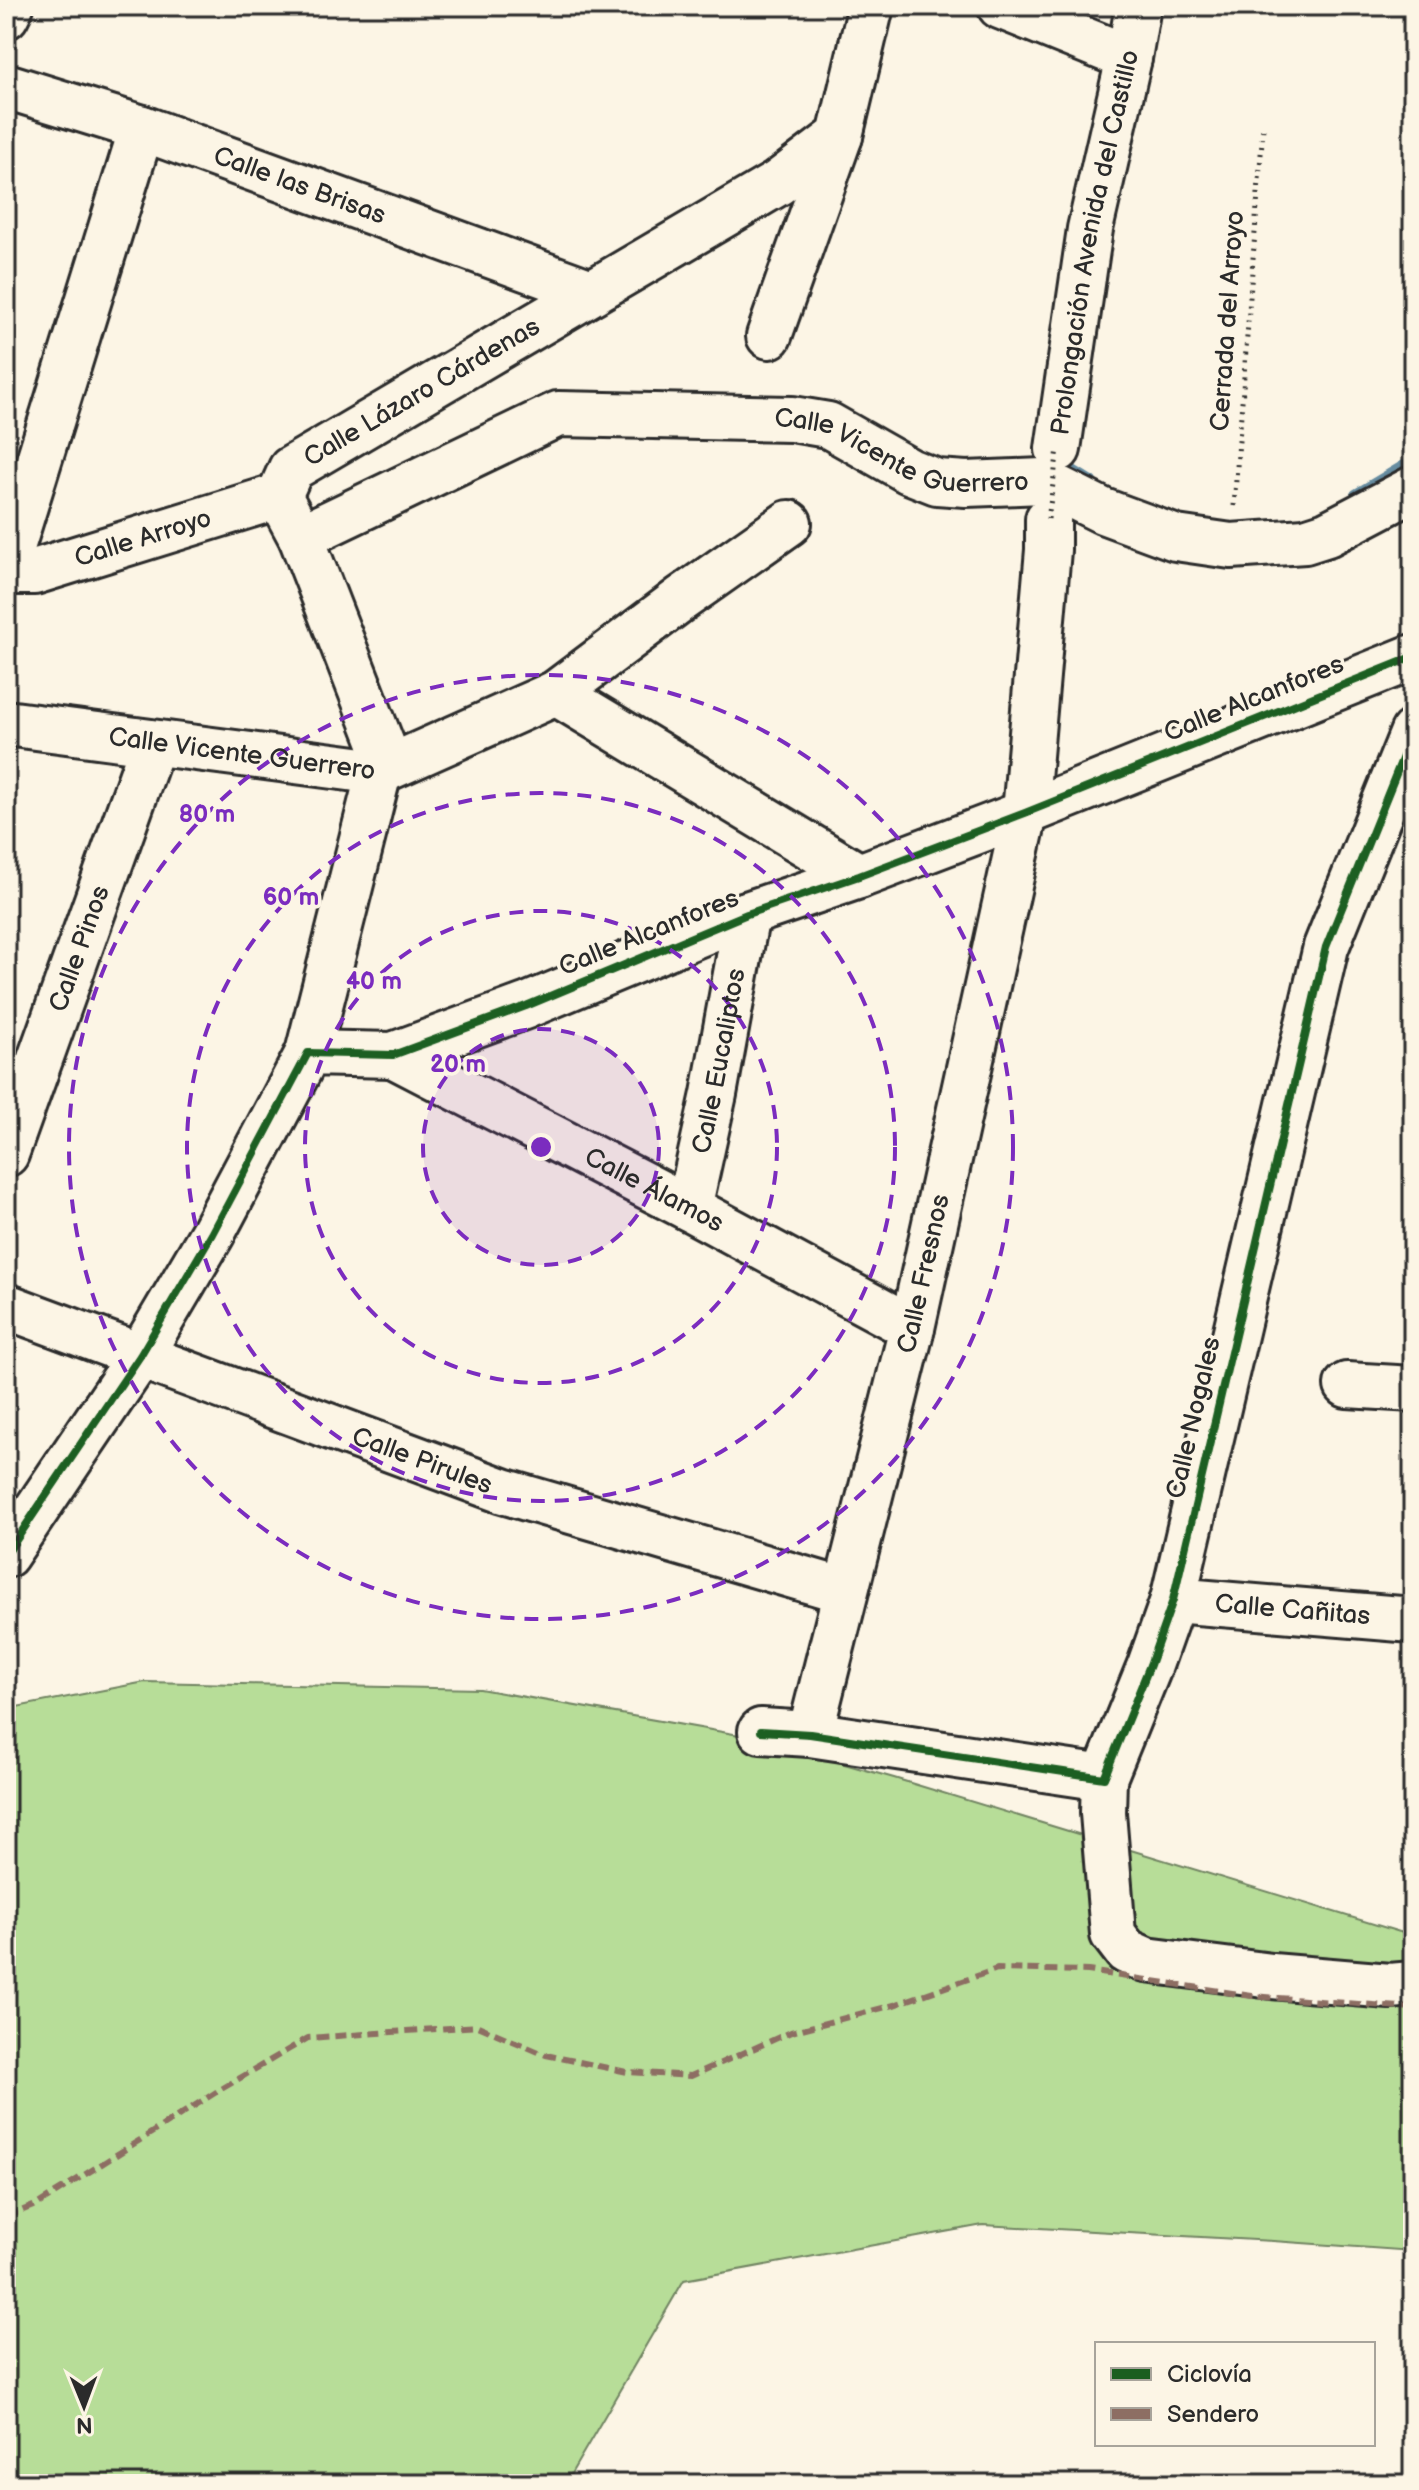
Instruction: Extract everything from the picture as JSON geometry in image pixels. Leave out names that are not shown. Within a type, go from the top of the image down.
[{"type":"street","points":[[6,16],[11,6]]},
{"type":"street","points":[[769,336],[840,136],[871,6]]},
{"type":"street","points":[[1000,6],[1129,58]]},
{"type":"street","name":"Prolongación Avenida del Castillo","points":[[1058,449],[1090,229],[1138,6]]},
{"type":"street","name":"Calle las Brisas","points":[[6,86],[142,128],[591,292]]},
{"type":"street","points":[[6,569],[142,128]]},
{"type":"street","name":"Calle Lázaro Cárdenas","points":[[279,496],[291,469],[778,183],[840,136]]},
{"type":"street","name":"Calle Vicente Guerrero","points":[[301,537],[558,414],[792,419],[828,425],[909,471],[937,482],[1043,481],[1103,511],[1176,538],[1231,546],[1305,541],[1413,489]]},
{"type":"street","points":[[6,1555],[140,1356],[212,1234],[308,1053],[379,772],[382,745],[301,537],[279,496]]},
{"type":"street","name":"Calle Arroyo","points":[[6,569],[34,572],[279,496]]},
{"type":"street","points":[[1025,813],[1048,550],[1048,519]]},
{"type":"street","name":"Calle Vicente Guerrero","points":[[6,723],[379,772],[556,693],[789,523]]},
{"type":"street","name":"Calle Alcanfores","points":[[308,1053],[393,1055],[526,1006],[747,914],[859,876],[1025,813],[1413,657]]},
{"type":"street","points":[[556,693],[859,876]]},
{"type":"street","name":"Calle Nogales","points":[[1104,1778],[1173,1600],[1326,947],[1413,732]]},
{"type":"street","name":"Calle Pinos","points":[[6,1154],[153,744]]},
{"type":"street","name":"Calle Fresnos","points":[[810,1734],[912,1328],[1025,813]]},
{"type":"street","name":"Calle Eucaliptos","points":[[689,1208],[714,1094],[747,914]]},
{"type":"street","name":"Calle Álamos","points":[[393,1055],[912,1328]]},
{"type":"street","name":"Calle Pirules","points":[[6,1306],[503,1491],[845,1591]]},
{"type":"street","points":[[1347,1385],[1413,1389]]},
{"type":"street","name":"Calle Cañitas","points":[[1173,1600],[1413,1620]]},
{"type":"street","points":[[761,1731],[810,1734],[1104,1778],[1103,1813],[1113,1934],[1126,1951],[1146,1960],[1272,1976],[1390,1986],[1413,1984]]},
{"type":"green space","points":[[145,1682],[480,1689],[745,1736],[894,1778],[1413,1936],[1413,2251],[983,2225],[684,2280],[565,2484],[6,2484],[6,1709]]},
{"type":"waterway","points":[[1356,495],[1413,461]]},
{"type":"waterway","points":[[1054,464],[1065,466],[1091,482]]},
{"type":"marked path","points":[[6,2217],[38,2204],[308,2038],[478,2026],[546,2055],[627,2072],[691,2076],[791,2032],[894,2005],[997,1969],[1088,1971],[1252,1996],[1413,2008]]},
{"type":"cycle path","points":[[6,1555],[140,1356],[212,1234],[308,1053],[393,1055],[526,1006],[747,914],[859,876],[1025,813],[1413,657]]},
{"type":"cycle path","points":[[761,1731],[810,1734],[1104,1778],[1173,1600],[1326,947],[1413,732]]}]
